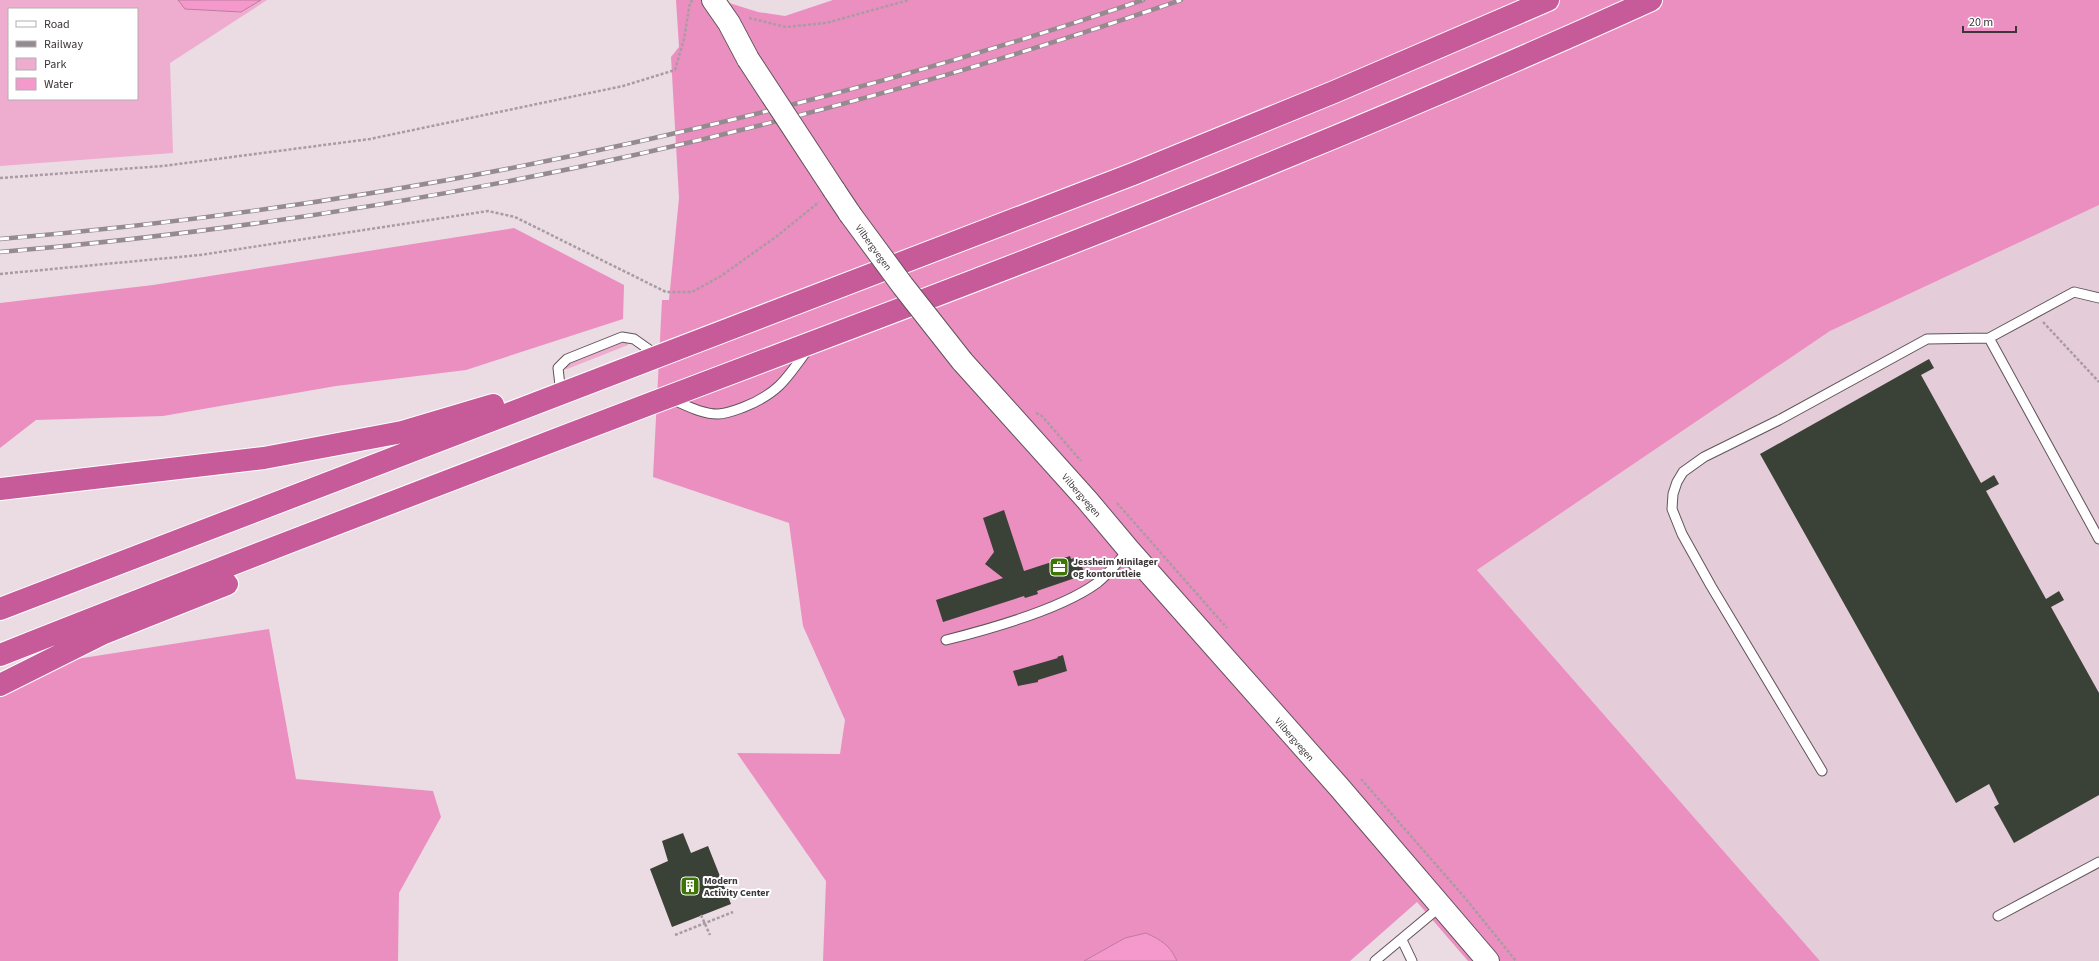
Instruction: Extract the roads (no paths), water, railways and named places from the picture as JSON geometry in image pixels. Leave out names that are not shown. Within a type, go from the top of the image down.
[{"type":"highway","points":[[0,609],[1133,174],[1334,92],[1548,0]]},
{"type":"highway","points":[[0,655],[1042,256],[1337,138],[1651,0]]},
{"type":"highway","points":[[0,488],[205,466],[272,457],[402,432],[479,410],[534,391],[561,394]]},
{"type":"highway","points":[[0,496],[23,486]]},
{"type":"highway","points":[[0,685],[57,656],[146,615],[305,553],[332,527]]},
{"type":"main road","name":"Vilbergvegen","points":[[713,0],[729,23],[748,58],[850,214],[903,286],[962,361],[1088,500],[1129,550],[1442,905],[1488,961]]},
{"type":"lane","points":[[1822,771],[1711,586],[1682,534],[1672,509],[1673,494],[1677,482],[1683,472],[1704,457],[1779,420],[1927,339],[1989,338],[2074,292],[2099,298]]},
{"type":"lane","points":[[561,394],[558,368],[567,359],[622,337],[634,339],[659,357]]},
{"type":"lane","points":[[1989,338],[2099,539]]},
{"type":"lane","points":[[668,398],[704,412],[719,414],[732,412],[769,396],[787,379],[812,343]]},
{"type":"lane","points":[[946,640],[1032,614],[1067,600],[1097,583],[1129,550]]},
{"type":"lane","points":[[1998,916],[2099,862]]},
{"type":"lane","points":[[1375,961],[1402,940],[1442,905]]},
{"type":"lane","points":[[1402,940],[1412,961]]},
{"type":"water","points":[[178,0],[261,0],[241,12],[185,9]]},
{"type":"water","points":[[1146,933],[1168,947],[1177,961],[1084,961],[1125,938]]},
{"type":"railway","points":[[0,239],[146,224],[291,205],[435,182],[579,154],[722,122],[863,86],[1004,45],[1143,0]]},
{"type":"railway","points":[[0,252],[151,237],[301,217],[450,192],[598,163],[746,129],[892,90],[1037,47],[1181,0]]},
{"type":"place","name":"Jessheim Minilager og kontorutleie","points":[[1059,567]]},
{"type":"place","name":"Modern Activity Center","points":[[690,886]]}]
